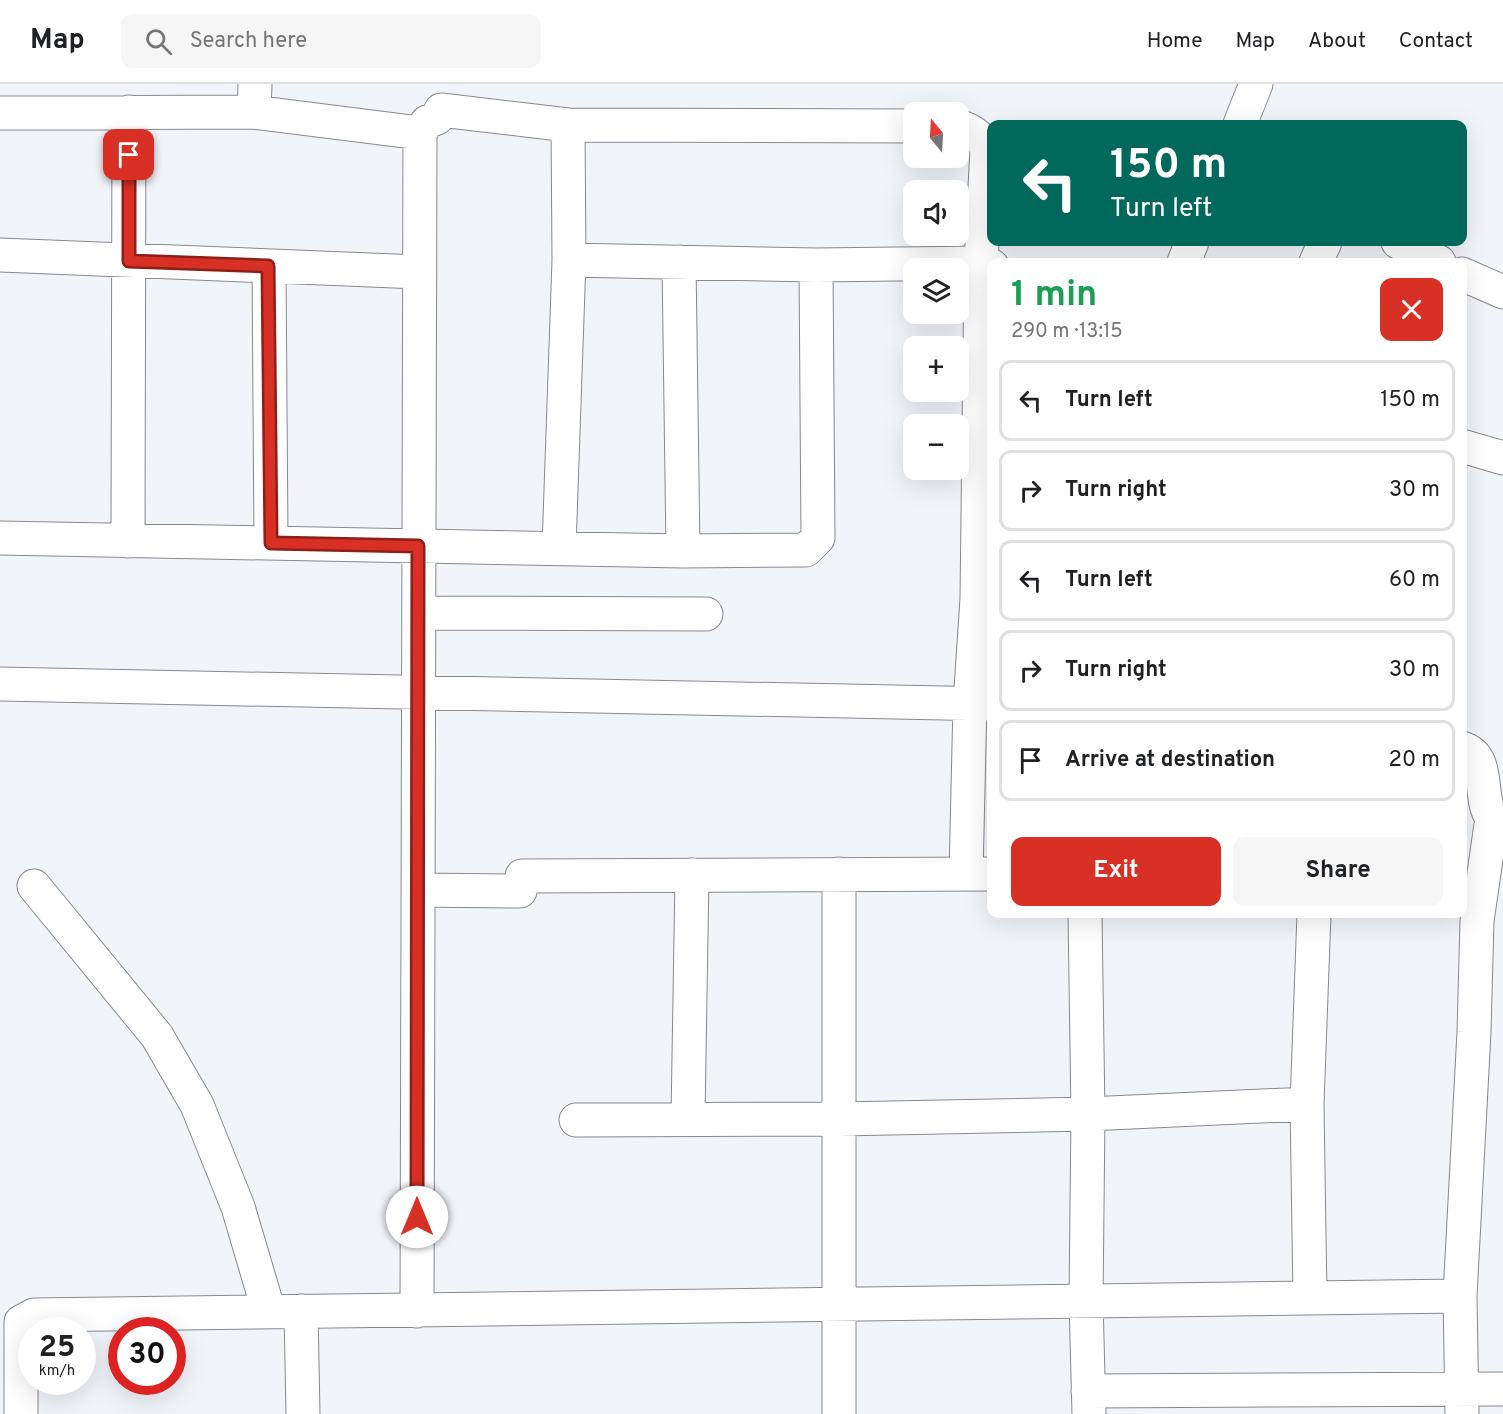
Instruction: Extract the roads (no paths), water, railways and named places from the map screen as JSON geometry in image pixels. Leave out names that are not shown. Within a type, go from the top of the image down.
[{"type":"street","points":[[1242,120],[1256,84]]},
{"type":"street","points":[[0,113],[129,112],[255,98],[437,109],[568,125],[903,126]]},
{"type":"street","points":[[417,1311],[419,272],[437,109]]},
{"type":"street","points":[[128,540],[129,112]]},
{"type":"street","points":[[559,548],[569,260],[568,125]]},
{"type":"street","points":[[418,890],[520,891],[522,876],[979,874],[984,599],[987,149],[984,140],[969,131]]},
{"type":"street","points":[[1406,246],[1431,258]]},
{"type":"street","points":[[0,255],[419,272]]},
{"type":"street","points":[[569,260],[816,265],[986,264]]},
{"type":"street","points":[[678,262],[683,550]]},
{"type":"street","points":[[0,538],[683,550],[806,550],[818,538],[816,265]]},
{"type":"street","points":[[268,266],[271,543]]},
{"type":"street","points":[[1467,276],[1503,292]]},
{"type":"street","points":[[1467,447],[1503,458]]},
{"type":"street","points":[[419,613],[706,614]]},
{"type":"street","points":[[0,684],[981,704]]},
{"type":"street","points":[[1462,1402],[1460,1296],[1474,1032],[1477,921],[1497,823],[1485,798],[1480,763],[1467,750]]},
{"type":"street","points":[[839,874],[839,1414]]},
{"type":"street","points":[[688,1118],[692,875]]},
{"type":"street","points":[[34,886],[157,1036],[197,1105],[238,1207],[285,1312],[303,1414]]},
{"type":"street","points":[[1085,918],[1088,1114],[1086,1301],[1089,1402],[1462,1402],[1503,1389]]},
{"type":"street","points":[[1310,1298],[1307,1104],[1314,918]]},
{"type":"street","points":[[576,1120],[839,1119],[1088,1114],[1307,1104]]},
{"type":"street","points":[[21,1414],[21,1322],[34,1315],[1460,1296]]}]
